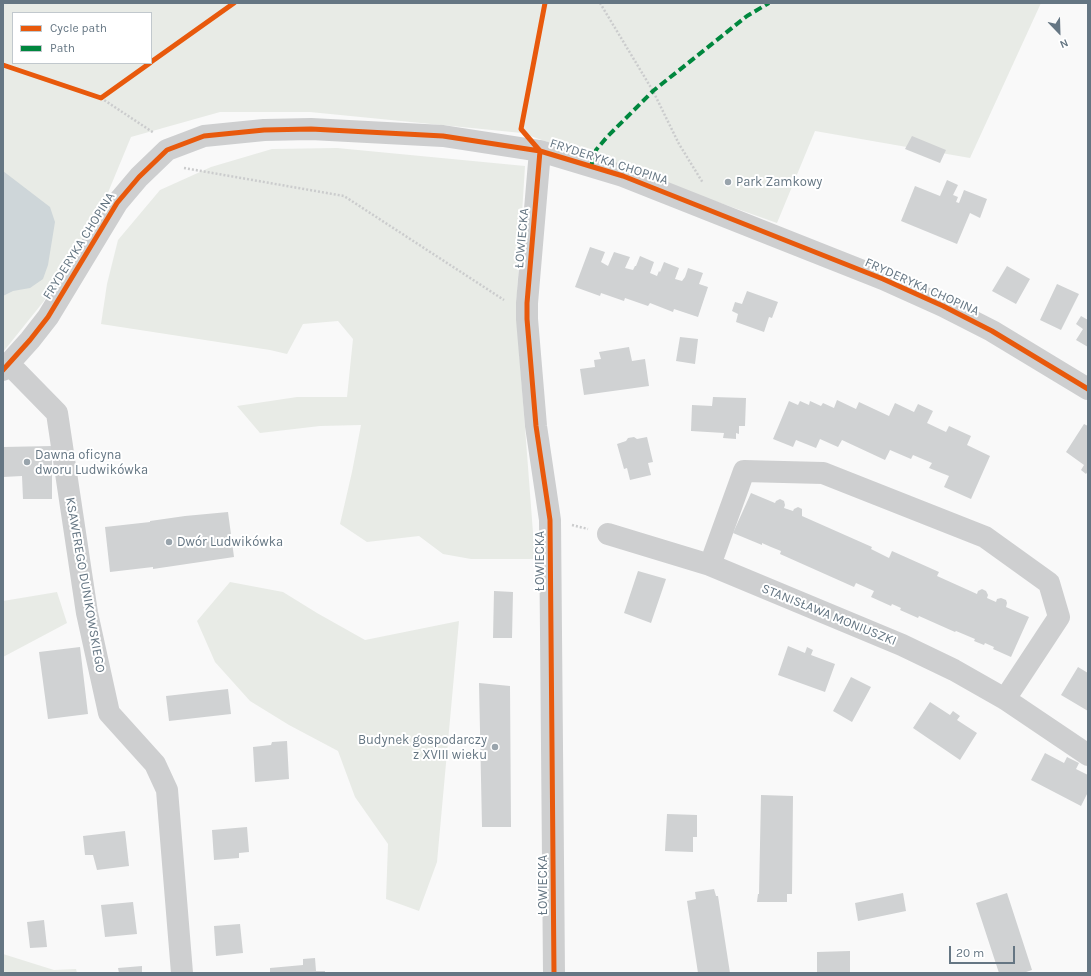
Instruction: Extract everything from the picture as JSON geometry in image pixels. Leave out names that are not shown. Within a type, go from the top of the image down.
[{"type":"street","name":"FRYDERYKA CHOPINA","points":[[6,367],[48,317],[117,203],[139,177],[167,150],[204,136],[264,130],[311,129],[443,136],[540,151],[623,176],[883,279],[943,306],[992,331],[1088,389]]},
{"type":"street","name":"ŁOWIECKA","points":[[540,151],[527,303],[527,319],[536,426],[550,520],[554,973]]},
{"type":"street","name":"KSAWEREGO DUNIKOWSKIEGO","points":[[6,367],[57,413],[87,613],[109,713],[155,764],[167,790],[182,973]]},
{"type":"street","points":[[710,566],[744,472],[823,473],[985,537],[1050,583],[1059,618],[1005,699]]},
{"type":"street","name":"STANISŁAWA MONIUSZKI","points":[[608,534],[710,566],[902,645],[954,670],[1005,699],[1088,755]]},
{"type":"path","points":[[540,151],[521,129],[545,3]]},
{"type":"path","points":[[600,3],[653,91],[679,144],[706,188]]},
{"type":"path","points":[[101,98],[155,134],[180,167],[344,196],[509,303]]},
{"type":"path","points":[[550,520],[608,534]]},
{"type":"shaded area","name":"Park Zamkowy","points":[[3,3],[1041,3],[970,158],[815,131],[777,223],[522,133],[310,112],[220,112],[131,137],[102,207],[44,301],[3,352]]},
{"type":"shaded area","points":[[337,148],[525,166],[516,309],[535,559],[471,559],[443,554],[419,536],[367,542],[340,524],[361,425],[320,426],[260,433],[237,406],[297,397],[347,397],[353,339],[338,321],[303,324],[287,354],[270,350],[101,324],[107,284],[118,240],[160,190],[211,167],[272,149]]},
{"type":"shaded area","points":[[3,171],[50,207],[55,222],[48,265],[43,279],[30,288],[13,291],[3,296]]},
{"type":"shaded area","points":[[230,582],[283,592],[365,640],[459,621],[437,862],[419,911],[386,899],[388,844],[355,797],[338,751],[289,725],[250,701],[215,662],[197,621]]},
{"type":"shaded area","points":[[57,592],[67,623],[3,657],[3,601]]},
{"type":"shaded area","points":[[3,954],[54,970],[76,969],[77,973],[3,973]]},
{"type":"building","points":[[912,136],[946,150],[940,163],[905,149]]},
{"type":"building","points":[[947,180],[958,185],[953,195],[958,197],[956,202],[959,203],[964,190],[987,199],[980,218],[970,213],[957,244],[901,221],[915,186],[940,196]]},
{"type":"building","points":[[590,247],[605,252],[601,262],[608,266],[614,252],[630,257],[625,268],[633,270],[640,256],[654,262],[650,273],[657,276],[664,262],[679,268],[675,279],[682,281],[688,268],[703,273],[699,284],[708,287],[698,317],[674,309],[673,312],[650,303],[648,306],[625,298],[624,301],[601,293],[600,296],[575,287]]},
{"type":"building","points":[[1007,266],[1030,279],[1016,304],[992,291]]},
{"type":"building","points":[[1057,284],[1079,294],[1061,330],[1040,320]]},
{"type":"building","points":[[747,291],[778,302],[772,318],[769,317],[764,332],[736,322],[738,314],[732,311],[735,302],[742,304]]},
{"type":"building","points":[[1081,316],[1088,320],[1088,347],[1076,340],[1083,329],[1076,324]]},
{"type":"building","points":[[680,337],[698,339],[695,364],[676,361]]},
{"type":"building","points":[[629,347],[632,361],[645,359],[649,386],[584,395],[580,369],[595,367],[594,360],[601,359],[599,352]]},
{"type":"building","points":[[713,397],[746,398],[745,426],[739,426],[739,434],[736,433],[736,439],[723,438],[724,433],[691,431],[692,405],[712,406]]},
{"type":"building","points":[[837,400],[856,409],[859,402],[889,416],[895,403],[914,412],[918,404],[933,411],[927,423],[946,432],[949,426],[971,436],[967,445],[990,456],[971,499],[944,487],[949,476],[929,468],[932,463],[913,455],[911,459],[890,450],[885,460],[842,440],[838,447],[820,439],[816,448],[796,440],[793,447],[773,439],[789,401],[798,405],[800,401],[809,405],[810,401],[821,406],[823,403],[834,408]]},
{"type":"building","points":[[1084,424],[1088,426],[1088,471],[1086,474],[1081,470],[1084,465],[1066,452]]},
{"type":"building","points":[[634,437],[637,439],[647,437],[653,462],[648,463],[651,475],[630,480],[627,468],[624,469],[617,444],[626,441],[628,438]]},
{"type":"building","name":"Dawna oficyna dworu Ludwikówka","points":[[52,446],[52,499],[23,499],[22,476],[3,477],[3,447]]},
{"type":"building","points":[[751,493],[775,503],[780,499],[784,501],[784,508],[793,511],[798,507],[802,509],[802,516],[872,547],[871,549],[889,558],[892,551],[939,572],[937,576],[977,594],[978,591],[982,589],[986,591],[988,595],[987,598],[996,602],[997,599],[1001,598],[1006,600],[1006,607],[1029,617],[1011,657],[993,649],[994,647],[985,643],[984,645],[974,641],[975,639],[919,616],[918,618],[900,610],[901,608],[892,604],[891,606],[871,597],[874,591],[856,583],[854,587],[780,554],[781,551],[733,533]]},
{"type":"building","name":"Dwór Ludwikówka","points":[[228,512],[234,557],[153,569],[153,567],[110,572],[105,527],[185,516]]},
{"type":"building","points":[[638,571],[666,579],[651,623],[624,613]]},
{"type":"building","points":[[494,591],[513,592],[512,638],[493,638]]},
{"type":"building","points":[[788,646],[805,653],[807,647],[813,650],[811,655],[835,664],[825,692],[778,675]]},
{"type":"building","points":[[80,647],[88,714],[48,719],[39,652]]},
{"type":"building","points":[[1078,667],[1088,673],[1088,711],[1061,695]]},
{"type":"building","points":[[851,677],[871,687],[852,722],[833,711]]},
{"type":"building","name":"Budynek gospodarczy z XVIII wieku","points":[[479,683],[510,686],[511,827],[482,827]]},
{"type":"building","points":[[228,689],[231,714],[169,721],[166,696]]},
{"type":"building","points":[[930,702],[950,715],[953,711],[960,716],[957,720],[977,733],[960,760],[913,728]]},
{"type":"building","points":[[287,741],[289,779],[255,782],[253,747],[271,745],[272,742]]},
{"type":"building","points":[[1045,753],[1064,763],[1067,757],[1079,763],[1076,769],[1088,775],[1088,792],[1081,806],[1031,780]]},
{"type":"building","points":[[761,795],[793,796],[792,894],[787,894],[787,902],[757,902],[759,894]]},
{"type":"building","points":[[667,814],[697,815],[697,837],[693,837],[693,852],[665,851]]},
{"type":"building","points":[[247,827],[249,852],[239,853],[239,858],[214,860],[212,830]]},
{"type":"building","points":[[125,831],[129,866],[97,870],[93,855],[85,855],[83,836]]},
{"type":"building","points":[[714,889],[716,896],[718,896],[730,973],[698,973],[687,901],[696,899],[695,892]]},
{"type":"building","points":[[903,893],[906,911],[858,921],[855,903]]},
{"type":"building","points":[[1007,893],[1032,970],[1023,973],[999,973],[976,903]]},
{"type":"building","points":[[133,902],[137,934],[105,937],[101,905]]},
{"type":"building","points":[[44,920],[47,947],[30,948],[27,922]]},
{"type":"building","points":[[240,924],[243,953],[216,956],[214,926]]},
{"type":"building","points":[[850,951],[850,973],[817,973],[817,952]]},
{"type":"building","points":[[315,958],[316,971],[325,971],[325,973],[270,973],[270,968],[303,965],[303,959]]},
{"type":"building","points":[[142,966],[142,973],[119,973],[118,968]]},
{"type":"marked path","points":[[591,166],[596,150],[653,91],[747,16],[769,3]]},
{"type":"cycle path","points":[[152,61],[234,3]]},
{"type":"cycle path","points":[[540,151],[521,129],[545,3]]},
{"type":"cycle path","points":[[3,65],[101,98],[149,64]]},
{"type":"cycle path","points":[[3,370],[48,317],[117,203],[139,177],[167,150],[204,136],[264,130],[311,129],[443,136],[540,151],[623,176],[883,279],[943,306],[992,331],[1088,389]]},
{"type":"cycle path","points":[[540,151],[527,303],[527,319],[536,426],[550,520],[554,973]]},
{"type":"place","name":"Park Zamkowy","points":[[728,182]]},
{"type":"place","name":"Dawna oficyna dworu Ludwikówka","points":[[27,462]]},
{"type":"place","name":"Dwór Ludwikówka","points":[[169,542]]},
{"type":"place","name":"Budynek gospodarczy z XVIII wieku","points":[[495,747]]}]
